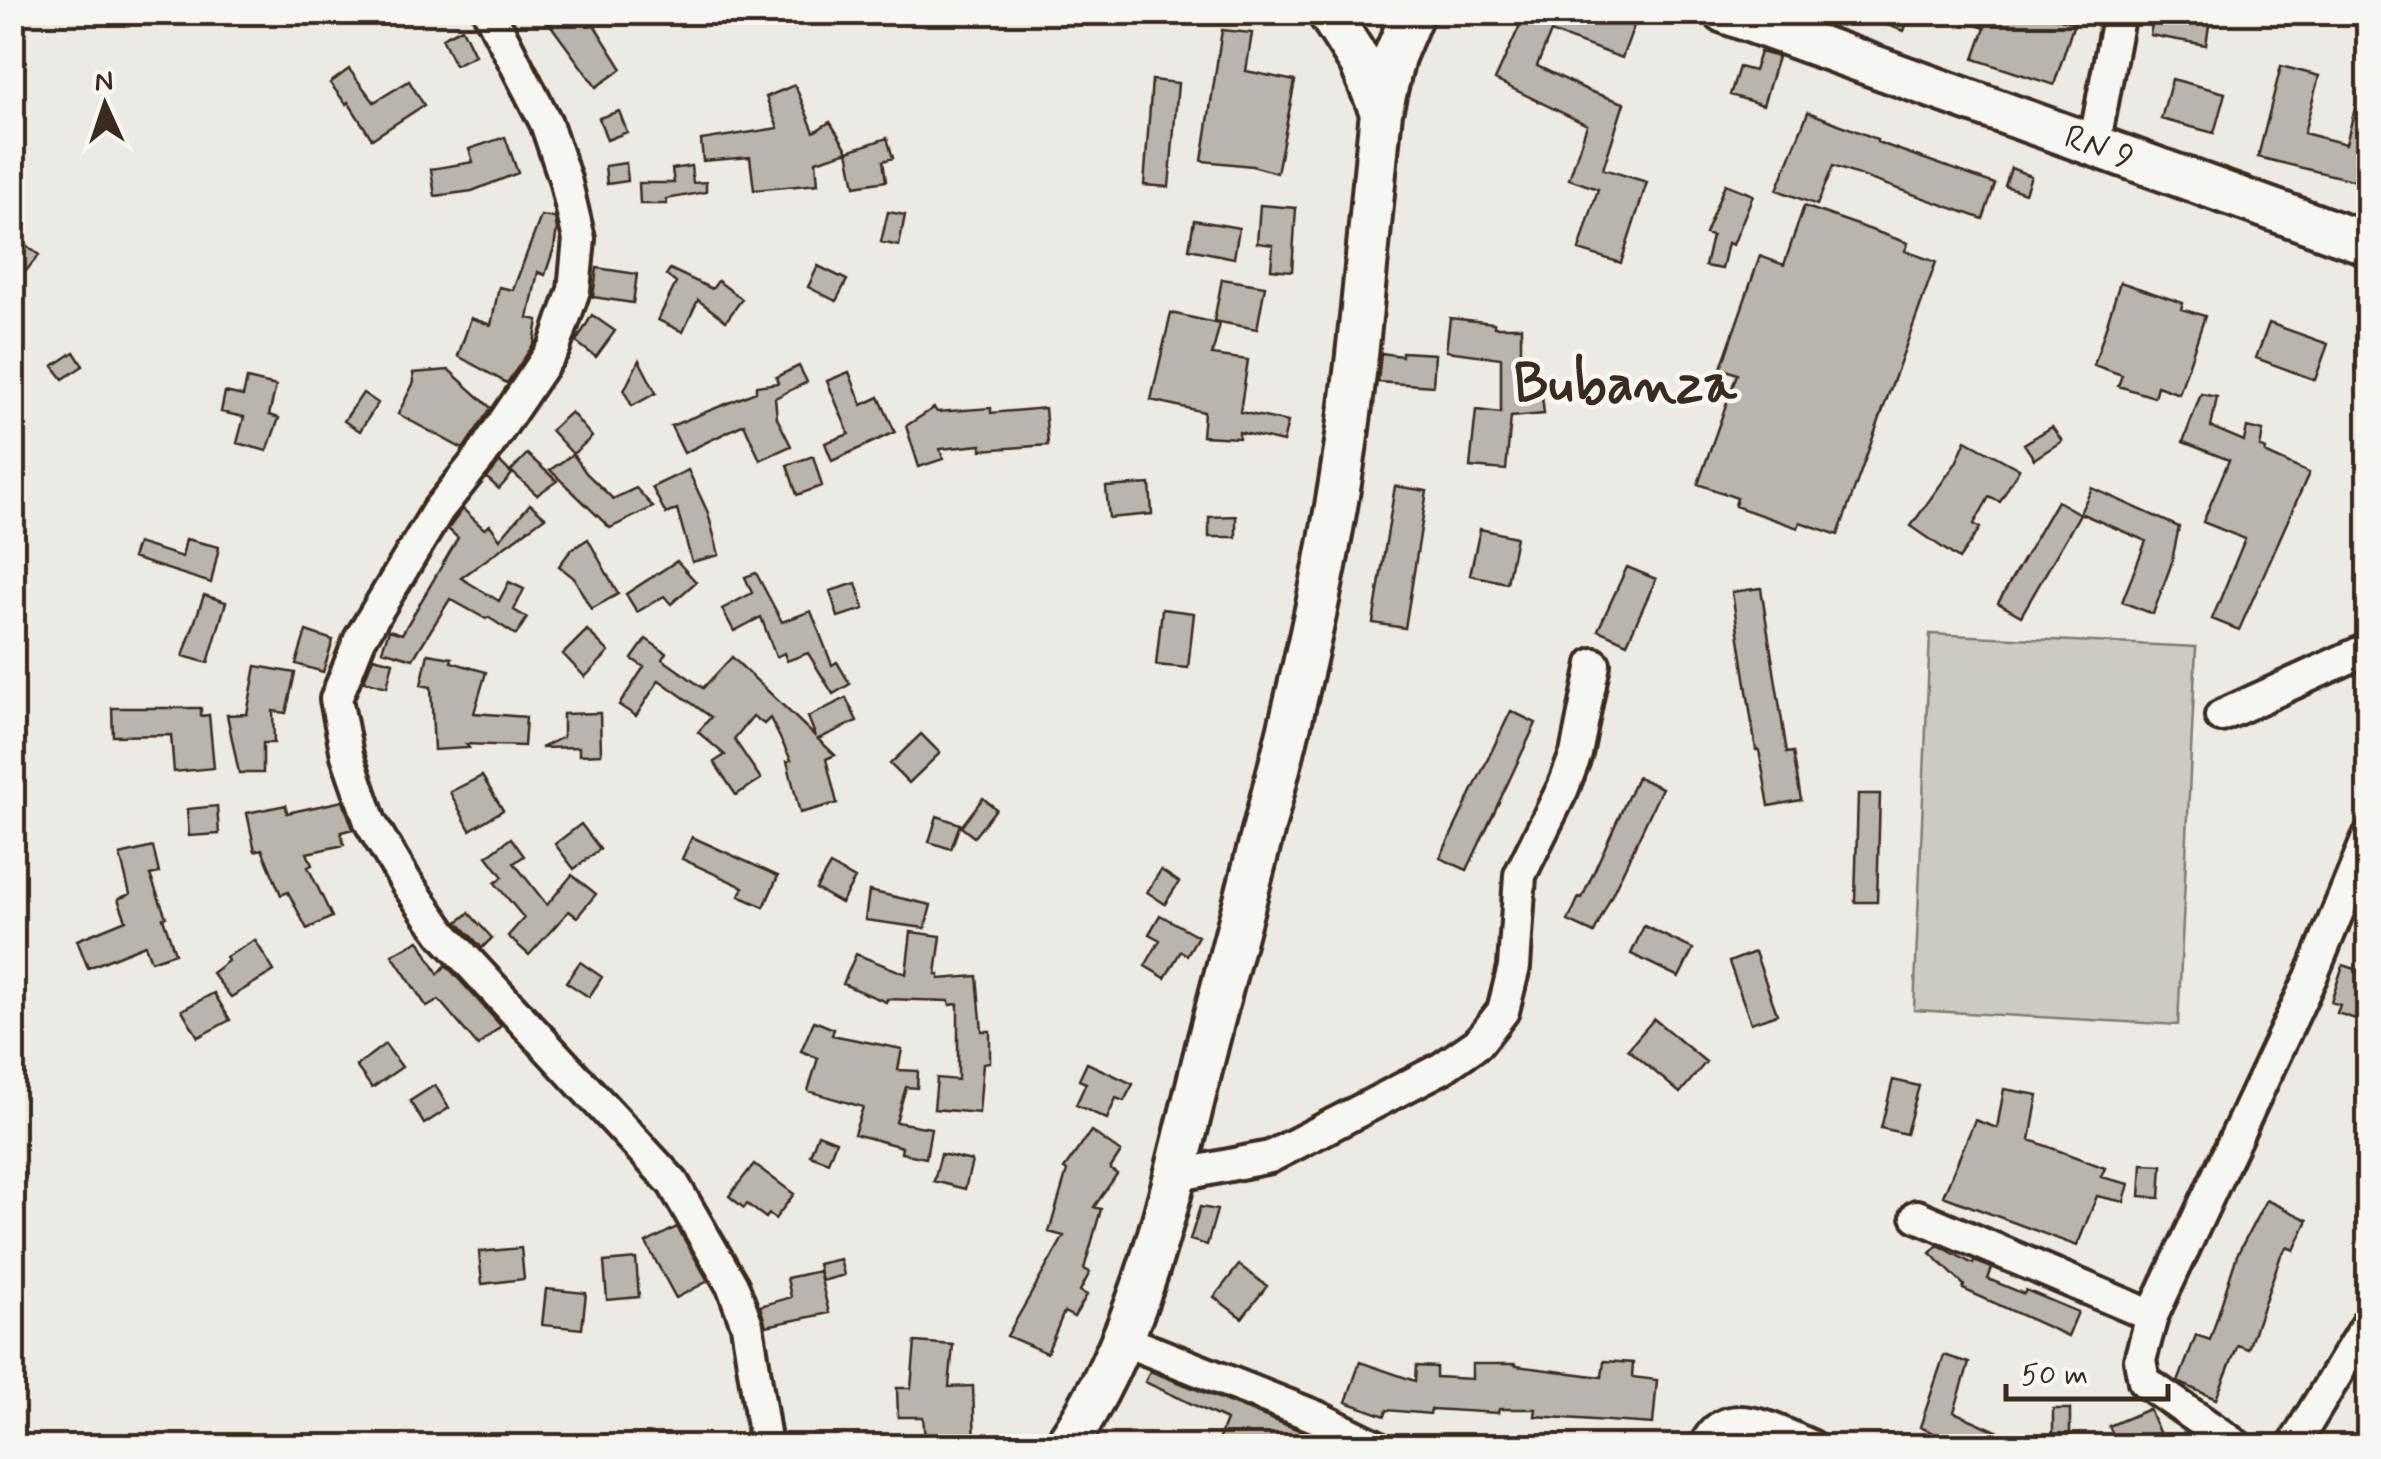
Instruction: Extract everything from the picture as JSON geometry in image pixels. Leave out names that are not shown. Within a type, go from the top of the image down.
[{"type":"main road","points":[[1328,12],[1361,64],[1381,112]]},
{"type":"main road","points":[[1065,1446],[1111,1369],[1138,1301],[1174,1176],[1294,705],[1334,518],[1381,112],[1394,56],[1413,12]]},
{"type":"main road","name":"RN 9","points":[[1724,12],[2368,244]]},
{"type":"street","points":[[489,12],[546,123],[566,179],[580,239],[574,290],[554,348],[481,456],[438,510],[360,639],[336,699],[348,754],[370,822],[406,882],[442,934],[673,1183],[734,1287],[747,1324],[766,1446]]},
{"type":"street","points":[[2094,146],[2119,12]]},
{"type":"street","points":[[2221,716],[2368,649]]},
{"type":"street","points":[[1174,1176],[1270,1157],[1442,1068],[1478,1043],[1503,1011],[1514,967],[1520,875],[1576,754],[1594,664]]},
{"type":"street","points":[[2237,1446],[2144,1380],[2140,1360],[2152,1316],[2303,996],[2368,838]]},
{"type":"street","points":[[1918,1216],[2152,1316]]},
{"type":"street","points":[[2294,1446],[2368,1322]]},
{"type":"street","points":[[1123,1340],[1317,1418],[1368,1445]]},
{"type":"street","points":[[1705,1446],[1713,1430],[1725,1423],[1740,1422],[1759,1425],[1812,1446]]},
{"type":"shaded area","points":[[1930,634],[2196,647],[2178,1025],[1914,1010]]},
{"type":"building","points":[[541,12],[586,12],[622,69],[596,87]]},
{"type":"building","points":[[1526,12],[1639,12],[1622,58],[1551,32],[1537,66],[1624,103],[1603,169],[1647,182],[1621,263],[1579,250],[1598,189],[1569,179],[1587,125],[1495,80]]},
{"type":"building","points":[[1911,12],[1904,31],[1858,15]]},
{"type":"building","points":[[1950,12],[2037,12],[2074,23],[2054,85],[1974,59],[1985,28],[1949,16]]},
{"type":"building","points":[[2154,12],[2211,12],[2206,45],[2150,35]]},
{"type":"building","points":[[462,28],[475,55],[455,65],[442,38]]},
{"type":"building","points":[[1222,30],[1252,33],[1246,71],[1295,81],[1277,173],[1202,161]]},
{"type":"building","points":[[1760,52],[1778,57],[1763,105],[1730,95],[1739,67],[1754,71]]},
{"type":"building","points":[[2281,66],[2319,76],[2304,133],[2346,144],[2362,80],[2368,81],[2368,184],[2258,157]]},
{"type":"building","points":[[349,69],[374,102],[409,81],[424,105],[372,139],[330,83]]},
{"type":"building","points":[[2172,79],[2225,93],[2214,133],[2161,119]]},
{"type":"building","points":[[1152,80],[1178,83],[1169,187],[1144,185]]},
{"type":"building","points":[[795,85],[814,132],[830,122],[848,151],[816,161],[818,184],[754,190],[750,157],[703,161],[701,140],[778,128],[766,97]]},
{"type":"building","points":[[619,111],[627,132],[607,140],[599,118]]},
{"type":"building","points":[[1808,112],[1877,142],[1995,184],[1983,219],[1833,166],[1817,205],[1777,190]]},
{"type":"building","points":[[505,137],[518,173],[472,191],[435,196],[431,169],[473,162],[469,149]]},
{"type":"building","points":[[887,138],[893,158],[883,161],[886,181],[855,186],[848,151]]},
{"type":"building","points":[[626,163],[628,181],[607,184],[605,166]]},
{"type":"building","points":[[691,166],[693,183],[706,182],[706,192],[666,199],[667,204],[640,204],[639,183],[674,183],[672,169]]},
{"type":"building","points":[[2011,168],[2031,176],[2025,193],[2005,186]]},
{"type":"building","points":[[1725,184],[1753,195],[1733,245],[1728,243],[1722,269],[1705,266],[1712,236],[1705,234]]},
{"type":"building","points":[[1260,205],[1296,208],[1292,271],[1271,269],[1273,245],[1257,243]]},
{"type":"building","points":[[1804,206],[1908,243],[1905,251],[1936,262],[1838,535],[1800,522],[1798,528],[1735,506],[1737,498],[1698,484],[1737,374],[1721,368],[1760,256],[1784,265]]},
{"type":"building","points":[[888,212],[905,215],[899,246],[881,242]]},
{"type":"building","points":[[541,216],[555,218],[554,248],[545,275],[538,272],[528,318],[538,320],[534,344],[507,383],[458,356],[471,318],[491,325],[499,287],[513,290]]},
{"type":"building","points":[[1194,220],[1239,228],[1234,258],[1189,249]]},
{"type":"building","points":[[12,235],[39,255],[12,288]]},
{"type":"building","points":[[818,266],[847,280],[836,301],[808,287]]},
{"type":"building","points":[[597,268],[637,274],[633,303],[593,297]]},
{"type":"building","points":[[670,269],[712,289],[718,281],[742,299],[726,321],[698,300],[683,332],[658,320],[676,283],[666,275]]},
{"type":"building","points":[[1222,279],[1265,286],[1257,329],[1214,321]]},
{"type":"building","points":[[2120,282],[2183,303],[2181,309],[2205,316],[2179,394],[2157,386],[2154,397],[2118,386],[2122,375],[2094,365]]},
{"type":"building","points":[[1171,313],[1220,324],[1212,355],[1248,360],[1240,412],[1288,422],[1283,442],[1239,432],[1239,438],[1202,436],[1204,412],[1151,400]]},
{"type":"building","points":[[592,315],[615,331],[596,357],[576,342]]},
{"type":"building","points":[[1450,318],[1494,323],[1494,327],[1521,327],[1521,397],[1542,396],[1544,414],[1511,417],[1506,470],[1470,467],[1476,410],[1501,413],[1501,358],[1446,351]]},
{"type":"building","points":[[2269,323],[2328,344],[2315,380],[2256,358]]},
{"type":"building","points":[[74,352],[83,366],[63,379],[53,366]]},
{"type":"building","points":[[1402,352],[1435,354],[1433,386],[1378,382],[1381,353],[1402,356]]},
{"type":"building","points":[[639,360],[656,393],[632,406],[624,391]]},
{"type":"building","points":[[799,366],[807,382],[775,398],[777,418],[791,446],[760,460],[744,424],[684,453],[671,426],[756,392],[756,386],[778,383],[776,377]]},
{"type":"building","points":[[449,370],[491,408],[463,449],[398,414],[414,382],[413,373]]},
{"type":"building","points":[[849,372],[862,405],[879,397],[895,432],[832,461],[825,443],[849,434],[827,381]]},
{"type":"building","points":[[247,379],[276,386],[269,415],[279,418],[267,451],[237,443],[244,417],[221,412],[225,392],[243,396]]},
{"type":"building","points":[[363,393],[378,403],[360,431],[344,421]]},
{"type":"building","points":[[2201,394],[2217,397],[2211,427],[2244,441],[2247,427],[2263,431],[2260,447],[2265,453],[2309,473],[2239,630],[2212,619],[2245,539],[2203,522],[2229,460],[2183,442]]},
{"type":"building","points":[[934,408],[937,412],[991,408],[991,413],[1045,408],[1048,445],[940,449],[943,459],[919,467],[906,426]]},
{"type":"building","points":[[571,412],[592,437],[573,454],[551,430]]},
{"type":"building","points":[[2052,427],[2062,441],[2034,459],[2024,444]]},
{"type":"building","points":[[1966,440],[2019,469],[2000,502],[1989,497],[1974,524],[1980,528],[1959,559],[1911,526],[1956,463]]},
{"type":"building","points":[[527,454],[557,481],[537,495],[511,471]]},
{"type":"building","points":[[573,454],[613,499],[636,488],[653,507],[610,528],[550,470]]},
{"type":"building","points":[[813,456],[822,486],[797,495],[787,465]]},
{"type":"building","points":[[500,462],[512,474],[499,489],[487,478]]},
{"type":"building","points":[[688,470],[708,513],[719,555],[692,562],[677,509],[666,514],[652,487]]},
{"type":"building","points":[[1150,484],[1152,514],[1109,518],[1106,487]]},
{"type":"building","points":[[1395,486],[1427,491],[1405,628],[1373,623]]},
{"type":"building","points":[[2092,488],[2179,527],[2171,565],[2153,614],[2122,602],[2146,541],[2080,513]]},
{"type":"building","points":[[2057,501],[2080,514],[2021,616],[1998,603]]},
{"type":"building","points":[[530,504],[545,517],[461,578],[499,601],[509,582],[524,589],[514,610],[527,618],[516,635],[450,599],[413,659],[382,650],[389,630],[402,634],[458,538],[448,529],[463,509],[484,529],[490,525],[500,539]]},
{"type":"building","points":[[1236,516],[1236,537],[1209,537],[1209,517]]},
{"type":"building","points":[[1480,529],[1516,537],[1507,583],[1470,575]]},
{"type":"building","points":[[186,539],[219,547],[211,583],[132,558],[137,543],[182,557]]},
{"type":"building","points":[[588,539],[618,594],[591,609],[574,578],[559,566],[571,550]]},
{"type":"building","points":[[677,561],[696,582],[671,604],[664,596],[637,612],[626,594]]},
{"type":"building","points":[[1627,567],[1656,579],[1627,643],[1598,630]]},
{"type":"building","points":[[756,573],[782,622],[811,611],[832,665],[837,662],[850,684],[833,694],[808,653],[787,661],[784,653],[776,657],[761,617],[734,631],[722,609],[752,593],[745,577]]},
{"type":"building","points":[[856,583],[864,609],[838,617],[830,591]]},
{"type":"building","points":[[1761,588],[1787,753],[1793,752],[1801,800],[1769,806],[1756,750],[1732,592]]},
{"type":"building","points":[[204,595],[226,602],[208,663],[183,656]]},
{"type":"building","points":[[1162,609],[1194,613],[1188,668],[1156,665]]},
{"type":"building","points":[[587,630],[609,652],[585,677],[563,654]]},
{"type":"building","points":[[306,631],[333,640],[323,672],[296,664]]},
{"type":"building","points":[[646,639],[666,653],[662,659],[703,688],[732,657],[816,737],[808,717],[846,698],[857,721],[818,739],[835,755],[826,759],[837,803],[800,813],[787,761],[791,760],[770,718],[764,724],[753,716],[734,739],[761,779],[736,795],[714,762],[725,755],[698,732],[711,717],[659,680],[636,716],[619,705],[644,667],[632,659]]},
{"type":"building","points":[[428,654],[452,658],[451,662],[486,672],[474,713],[526,717],[524,746],[466,744],[469,748],[434,750],[431,687],[421,685]]},
{"type":"building","points":[[373,657],[393,662],[387,687],[364,681]]},
{"type":"building","points":[[256,666],[295,673],[286,713],[273,711],[274,743],[263,743],[263,773],[239,773],[227,715],[247,714]]},
{"type":"building","points":[[112,708],[201,708],[201,716],[209,715],[214,768],[174,772],[171,735],[113,736]]},
{"type":"building","points":[[1511,711],[1536,723],[1467,870],[1440,858]]},
{"type":"building","points":[[600,713],[601,754],[579,755],[579,747],[541,748],[563,737],[563,714]]},
{"type":"building","points":[[921,734],[940,753],[909,783],[890,764]]},
{"type":"building","points":[[482,776],[503,810],[470,830],[450,792]]},
{"type":"building","points":[[1637,777],[1662,788],[1594,933],[1568,921]]},
{"type":"building","points":[[1858,794],[1880,794],[1877,902],[1855,902]]},
{"type":"building","points":[[983,798],[996,809],[974,837],[961,827]]},
{"type":"building","points":[[343,801],[353,829],[341,832],[344,845],[307,853],[312,865],[308,867],[332,917],[307,929],[288,892],[281,895],[262,849],[255,851],[247,813],[286,805],[287,813]]},
{"type":"building","points":[[217,806],[219,834],[189,836],[187,809]]},
{"type":"building","points":[[937,816],[960,824],[951,849],[929,842]]},
{"type":"building","points":[[581,824],[600,849],[574,869],[555,844]]},
{"type":"building","points":[[692,837],[778,876],[764,907],[739,896],[743,887],[682,859]]},
{"type":"building","points":[[511,838],[524,856],[514,863],[547,905],[572,875],[596,894],[577,917],[569,911],[529,955],[508,936],[524,918],[495,883],[503,877],[487,856]]},
{"type":"building","points":[[153,847],[159,873],[150,875],[175,953],[151,961],[145,945],[88,968],[77,940],[126,920],[118,899],[130,894],[120,855]]},
{"type":"building","points":[[830,865],[855,879],[841,903],[816,889]]},
{"type":"building","points":[[1161,870],[1179,882],[1165,904],[1147,892]]},
{"type":"building","points":[[869,891],[931,905],[925,928],[865,920]]},
{"type":"building","points":[[469,913],[492,938],[482,948],[458,922]]},
{"type":"building","points":[[1160,915],[1198,936],[1187,955],[1181,951],[1165,978],[1145,966],[1160,940],[1149,934]]},
{"type":"building","points":[[1644,926],[1693,949],[1679,977],[1631,954]]},
{"type":"building","points":[[911,932],[941,936],[936,974],[939,979],[977,976],[982,1031],[990,1031],[990,1062],[983,1063],[979,1113],[934,1109],[937,1078],[958,1080],[958,1004],[887,999],[886,1002],[843,984],[856,954],[906,974]]},
{"type":"building","points":[[255,940],[274,971],[231,997],[212,973],[228,961],[226,957]]},
{"type":"building","points":[[419,940],[438,974],[446,965],[501,1026],[478,1046],[439,1000],[427,1007],[392,955]]},
{"type":"building","points":[[1755,952],[1777,1014],[1751,1023],[1729,962]]},
{"type":"building","points":[[580,962],[602,977],[589,997],[566,982]]},
{"type":"building","points":[[2343,965],[2368,973],[2368,1023],[2337,1013],[2340,1005],[2331,1002]]},
{"type":"building","points":[[214,993],[230,1020],[198,1037],[182,1010]]},
{"type":"building","points":[[1654,1019],[1706,1062],[1680,1093],[1628,1049]]},
{"type":"building","points":[[814,1021],[834,1029],[832,1035],[902,1049],[898,1070],[918,1071],[917,1088],[906,1087],[896,1122],[931,1128],[926,1158],[901,1153],[902,1147],[854,1134],[863,1107],[808,1091],[818,1058],[801,1051]]},
{"type":"building","points":[[385,1044],[402,1067],[372,1088],[356,1066]]},
{"type":"building","points":[[1087,1063],[1133,1084],[1124,1101],[1116,1098],[1107,1119],[1076,1105],[1086,1083],[1079,1080]]},
{"type":"building","points":[[1893,1080],[1919,1086],[1906,1134],[1881,1128]]},
{"type":"building","points":[[435,1085],[449,1108],[424,1124],[410,1101]]},
{"type":"building","points":[[2004,1089],[2038,1095],[2030,1140],[2105,1168],[2101,1177],[2129,1184],[2124,1202],[2097,1196],[2077,1246],[1943,1196],[1975,1120],[1997,1128]]},
{"type":"building","points":[[1091,1131],[1121,1152],[1110,1169],[1117,1174],[1094,1207],[1101,1209],[1084,1269],[1090,1272],[1080,1291],[1087,1295],[1074,1317],[1064,1312],[1047,1353],[1007,1336],[1064,1236],[1049,1232],[1067,1171],[1064,1169]]},
{"type":"building","points":[[818,1134],[836,1141],[828,1162],[810,1155]]},
{"type":"building","points":[[941,1154],[972,1161],[965,1189],[934,1181]]},
{"type":"building","points":[[754,1164],[794,1194],[775,1219],[769,1214],[766,1218],[747,1204],[744,1208],[729,1196]]},
{"type":"building","points":[[2142,1164],[2162,1165],[2160,1198],[2140,1197]]},
{"type":"building","points":[[2266,1200],[2308,1220],[2294,1250],[2287,1247],[2281,1255],[2248,1349],[2238,1345],[2216,1399],[2178,1382],[2196,1335],[2210,1340],[2237,1255]]},
{"type":"building","points":[[1200,1207],[1217,1210],[1207,1245],[1190,1240]]},
{"type":"building","points":[[677,1227],[708,1281],[676,1298],[646,1243]]},
{"type":"building","points":[[1938,1245],[1973,1264],[1974,1261],[1992,1268],[1988,1279],[2078,1312],[2068,1336],[1963,1289],[1964,1285],[1930,1253]]},
{"type":"building","points":[[521,1248],[524,1279],[482,1284],[479,1252]]},
{"type":"building","points":[[636,1259],[639,1297],[607,1300],[604,1262]]},
{"type":"building","points":[[840,1259],[844,1275],[822,1281],[818,1264]]},
{"type":"building","points":[[1239,1265],[1267,1286],[1242,1318],[1214,1297]]},
{"type":"building","points":[[819,1271],[829,1313],[766,1326],[760,1306],[791,1297],[787,1278]]},
{"type":"building","points":[[546,1289],[586,1293],[582,1329],[542,1325]]},
{"type":"building","points":[[915,1342],[953,1345],[949,1387],[973,1386],[975,1446],[952,1446],[951,1436],[925,1439],[923,1417],[898,1417],[897,1388],[911,1388]]},
{"type":"building","points":[[1944,1355],[1969,1363],[1954,1412],[2030,1446],[1962,1446],[1920,1427]]},
{"type":"building","points":[[1604,1361],[1633,1363],[1632,1377],[1657,1380],[1653,1424],[1535,1416],[1536,1409],[1499,1409],[1498,1413],[1431,1409],[1430,1414],[1387,1410],[1385,1416],[1346,1402],[1360,1362],[1415,1381],[1416,1366],[1436,1367],[1436,1377],[1472,1379],[1472,1364],[1516,1364],[1602,1377]]},
{"type":"building","points":[[1150,1371],[1334,1446],[1216,1446],[1226,1420],[1145,1382]]},
{"type":"building","points":[[2053,1409],[2070,1409],[2070,1446],[2053,1446]]},
{"type":"building","points":[[2149,1409],[2165,1446],[2118,1446],[2109,1426]]},
{"type":"district","name":"Bubanza","points":[[1625,386]]}]
